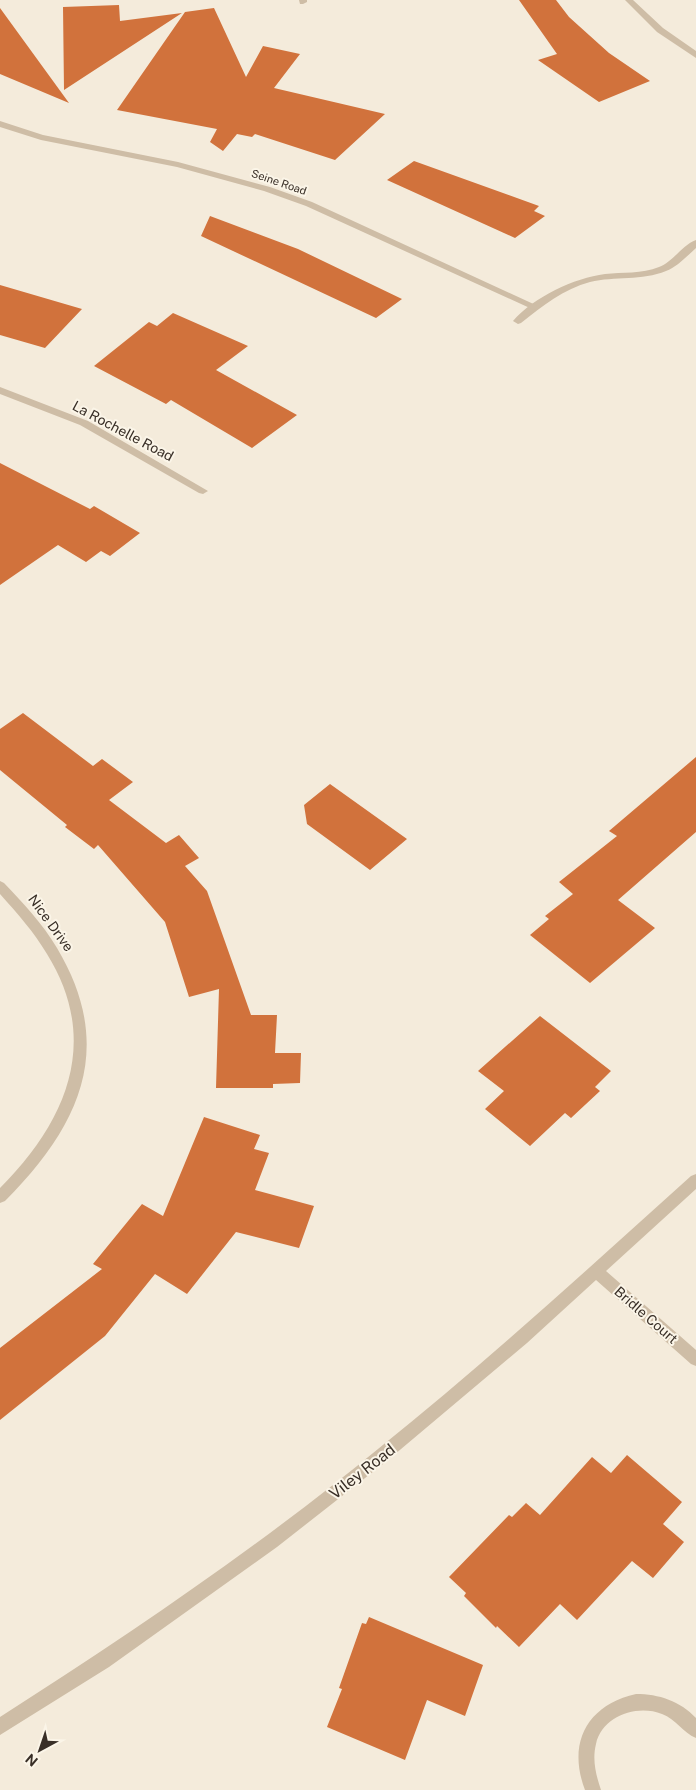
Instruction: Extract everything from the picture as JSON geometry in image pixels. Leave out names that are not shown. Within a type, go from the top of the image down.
[{"type":"street","points":[[629,0],[658,29],[696,55]]},
{"type":"street","name":"Seine Road","points":[[0,124],[41,137],[178,165],[267,189],[309,204],[536,307]]},
{"type":"street","points":[[518,321],[546,299],[587,280],[616,275],[644,275],[665,268],[696,243]]},
{"type":"street","name":"La Rochelle Road","points":[[0,390],[84,423],[203,491]]},
{"type":"street","name":"Nice Drive","points":[[0,886],[25,912],[54,951],[72,989],[80,1024],[82,1058],[74,1089],[59,1123],[36,1158],[0,1197]]},
{"type":"street","name":"Viley Road","points":[[0,1727],[103,1661],[271,1542],[390,1449],[522,1338],[696,1180]]},
{"type":"street","name":"Bridle Court","points":[[596,1271],[696,1359]]},
{"type":"street","points":[[593,1790],[587,1770],[587,1748],[595,1727],[609,1711],[627,1702],[648,1701],[670,1707],[693,1720]]},
{"type":"building","points":[[519,0],[556,0],[569,17],[609,53],[650,81],[599,102],[538,60],[557,54]]},
{"type":"building","points":[[119,5],[120,21],[182,13],[64,90],[63,7]]},
{"type":"building","points":[[0,8],[69,103],[0,74]]},
{"type":"building","points":[[214,8],[246,77],[263,46],[300,54],[274,88],[385,114],[335,160],[255,134],[252,137],[237,134],[223,151],[210,142],[217,129],[117,110],[185,12]]},
{"type":"building","points":[[414,161],[539,206],[534,211],[545,216],[515,238],[387,180]]},
{"type":"building","points":[[210,216],[298,249],[402,299],[376,318],[201,236]]},
{"type":"building","points":[[0,285],[82,309],[45,348],[0,335]]},
{"type":"building","points":[[173,313],[248,346],[216,370],[297,415],[252,448],[171,400],[166,404],[94,366],[149,322],[157,326]]},
{"type":"building","points":[[0,463],[90,509],[94,506],[140,533],[110,556],[101,551],[86,562],[58,545],[0,585]]},
{"type":"building","points":[[23,713],[93,766],[102,759],[133,782],[109,800],[166,843],[179,835],[199,858],[185,866],[207,891],[251,1015],[277,1015],[275,1053],[301,1053],[300,1083],[273,1084],[273,1088],[216,1088],[219,989],[189,997],[165,922],[98,845],[94,849],[65,827],[67,825],[0,770],[0,729]]},
{"type":"building","points":[[696,757],[696,832],[618,900],[655,928],[590,983],[530,935],[549,919],[545,916],[573,894],[559,882],[617,836],[609,831]]},
{"type":"building","points":[[330,784],[407,839],[370,870],[307,824],[304,805]]},
{"type":"building","points":[[540,1016],[611,1071],[595,1087],[600,1091],[571,1118],[565,1113],[530,1146],[485,1109],[504,1091],[478,1071]]},
{"type":"building","points":[[204,1117],[260,1135],[254,1149],[269,1153],[255,1190],[314,1206],[299,1248],[236,1232],[187,1294],[155,1274],[105,1336],[0,1420],[0,1348],[102,1269],[93,1264],[142,1204],[163,1216]]},
{"type":"building","points":[[627,1455],[682,1502],[663,1524],[684,1542],[653,1578],[632,1561],[577,1620],[560,1604],[519,1647],[497,1626],[496,1628],[464,1596],[466,1593],[449,1577],[509,1515],[512,1517],[526,1503],[540,1515],[592,1457],[611,1473]]},
{"type":"building","points":[[369,1617],[483,1665],[465,1716],[427,1700],[405,1760],[327,1727],[342,1689],[339,1688],[362,1623],[366,1624]]}]
